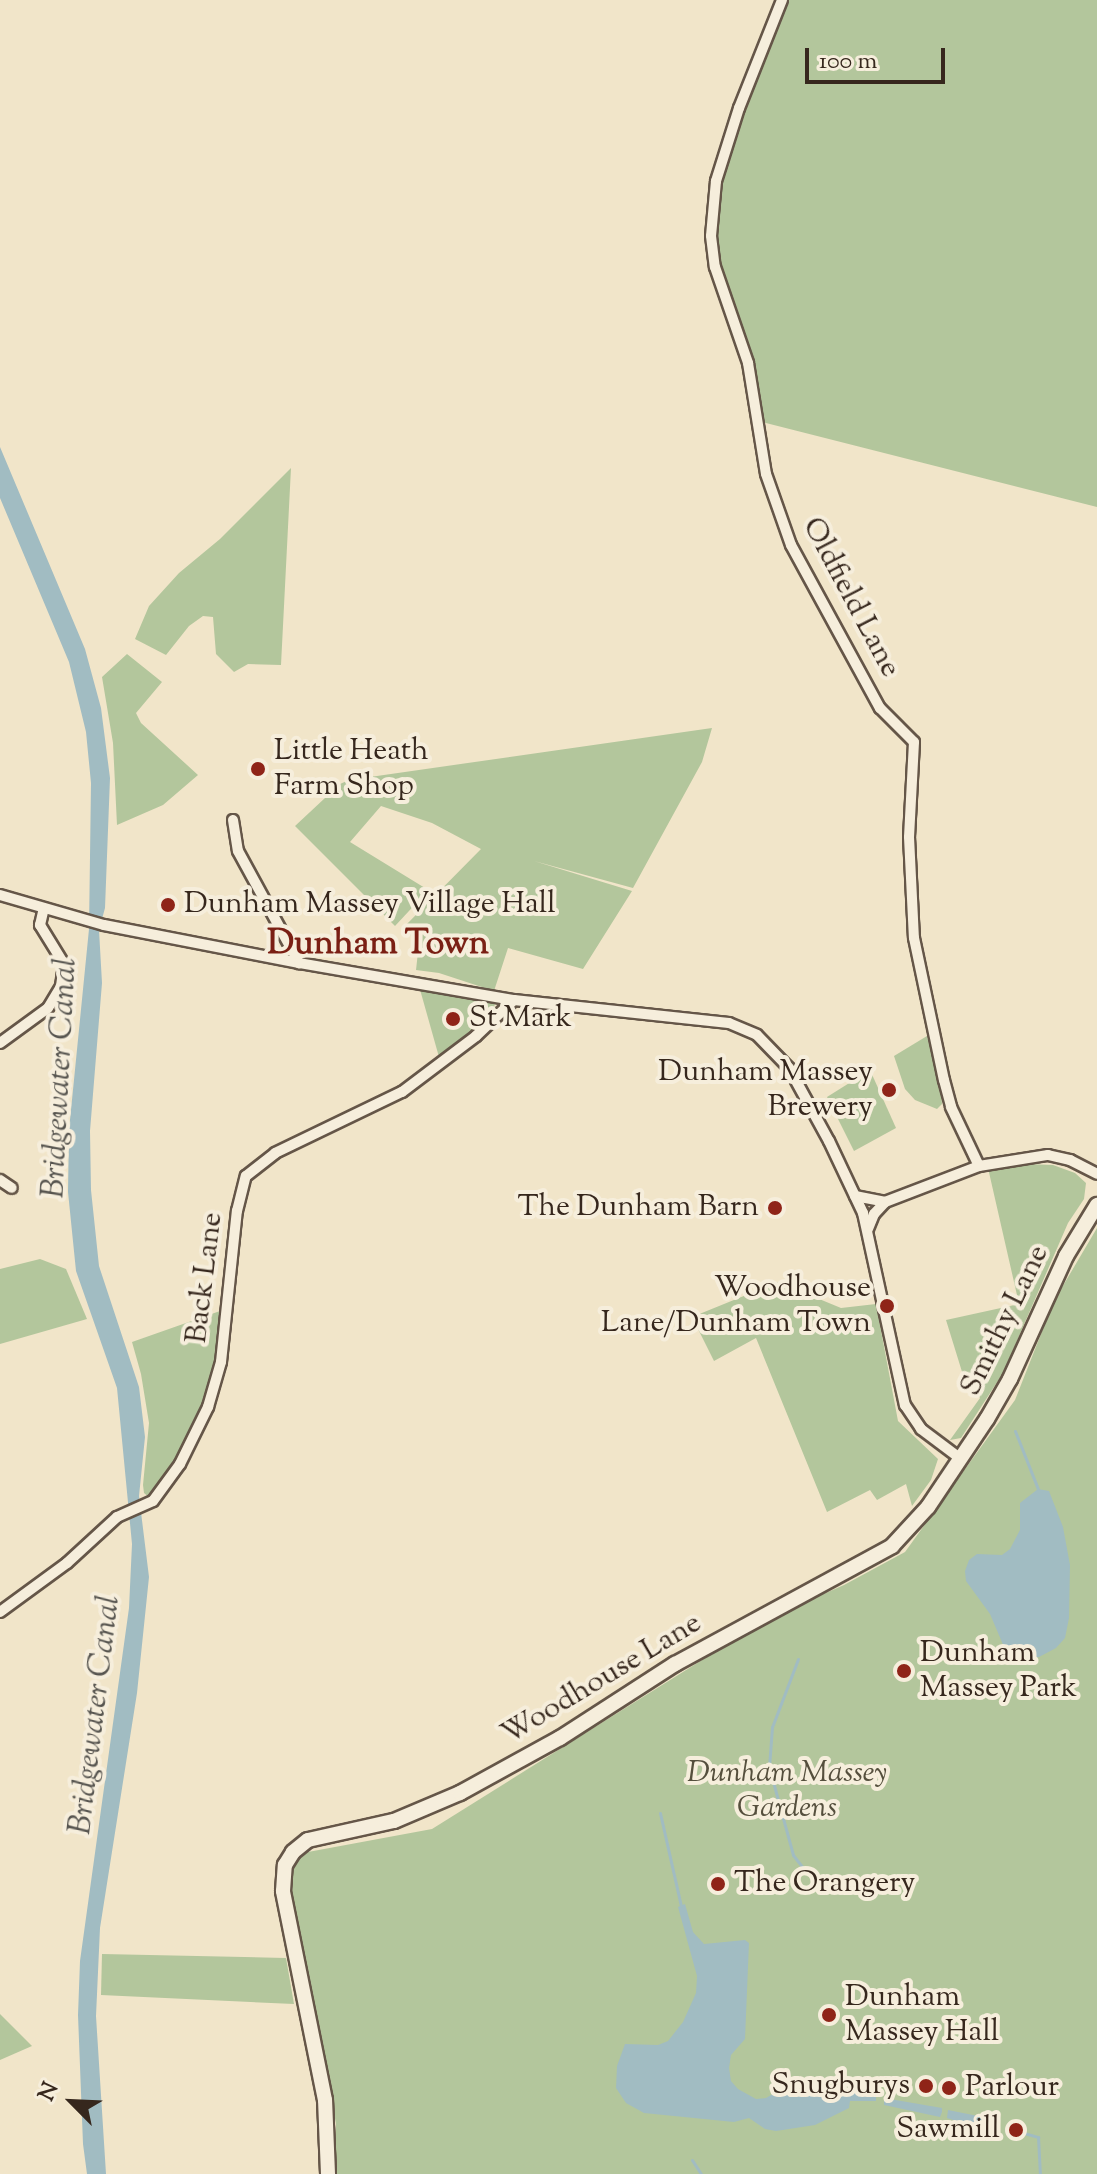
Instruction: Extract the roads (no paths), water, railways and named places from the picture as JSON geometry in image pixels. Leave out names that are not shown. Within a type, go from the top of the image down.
[{"type":"main road","name":"Smithy Lane","points":[[961,1459],[1010,1379],[1066,1256],[1097,1205]]},
{"type":"main road","name":"Woodhouse Lane","points":[[328,2174],[325,2100],[283,1891],[285,1865],[293,1852],[308,1840],[394,1821],[460,1793],[560,1738],[675,1664],[892,1546],[928,1507],[961,1459]]},
{"type":"street","name":"Oldfield Lane","points":[[782,0],[739,108],[716,181],[711,236],[715,267],[748,363],[766,474],[791,545],[884,714],[914,742],[909,837],[914,938],[951,1107],[979,1166]]},
{"type":"street","points":[[233,820],[238,851],[299,963]]},
{"type":"street","points":[[0,895],[84,921],[299,963],[514,1000],[729,1023],[757,1035],[789,1068],[855,1196],[868,1229],[905,1405],[921,1429],[961,1459]]},
{"type":"street","points":[[0,1043],[48,1008],[61,986],[64,964],[40,925],[44,908]]},
{"type":"street","name":"Back Lane","points":[[0,1612],[45,1580],[122,1514],[145,1506],[160,1494],[180,1464],[217,1379],[237,1211],[246,1176],[275,1153],[402,1092],[464,1046],[514,1000]]},
{"type":"street","points":[[868,1229],[874,1214],[885,1202],[979,1166],[1048,1155],[1070,1160],[1097,1174]]},
{"type":"street","points":[[0,1180],[12,1188]]},
{"type":"street","points":[[855,1196],[885,1202]]},
{"type":"water","points":[[0,447],[85,649],[101,708],[110,778],[105,908],[99,930],[102,983],[90,1131],[91,1190],[99,1266],[139,1387],[145,1437],[139,1496],[149,1577],[137,1693],[100,1928],[96,2016],[106,2174],[87,2174],[83,2144],[78,2015],[80,1961],[129,1608],[132,1544],[117,1388],[76,1271],[68,1192],[69,1130],[89,929],[91,783],[86,732],[69,662],[0,498]]},
{"type":"water","points":[[1038,1489],[1049,1491],[1063,1527],[1070,1565],[1069,1618],[1065,1638],[1056,1648],[1039,1657],[1019,1659],[1007,1654],[990,1614],[966,1581],[965,1571],[969,1560],[977,1554],[1002,1555],[1010,1549],[1020,1530],[1020,1503]]},
{"type":"water","points":[[685,1904],[693,1932],[704,1944],[745,1940],[749,1943],[745,2039],[731,2055],[729,2068],[731,2081],[738,2089],[756,2099],[766,2098],[783,2088],[857,2090],[857,2095],[876,2095],[876,2101],[850,2101],[849,2108],[815,2125],[776,2131],[765,2129],[749,2118],[734,2122],[644,2113],[626,2103],[616,2088],[617,2066],[625,2044],[658,2045],[668,2041],[683,2022],[696,1993],[697,1976],[678,1907]]},
{"type":"water","points":[[884,2098],[942,2108],[942,2112],[940,2117],[884,2105]]},
{"type":"water","points":[[948,2110],[985,2118],[981,2129],[947,2118]]},
{"type":"waterway","points":[[1015,1431],[1038,1489]]},
{"type":"waterway","points":[[798,1659],[772,1727],[769,1767],[793,1855],[808,1874]]},
{"type":"waterway","points":[[660,1813],[681,1906]]},
{"type":"waterway","points":[[980,2122],[997,2126]]},
{"type":"waterway","points":[[1024,2133],[1038,2137],[1040,2174]]},
{"type":"waterway","points":[[692,2160],[701,2174]]},
{"type":"place","name":"Little Heath Farm Shop","points":[[258,769]]},
{"type":"place","name":"Dunham Massey Village Hall","points":[[168,905]]},
{"type":"place","name":"St Mark","points":[[453,1019]]},
{"type":"place","name":"Dunham Massey Brewery","points":[[889,1090]]},
{"type":"place","name":"The Dunham Barn","points":[[775,1208]]},
{"type":"place","name":"Woodhouse Lane/Dunham Town","points":[[887,1306]]},
{"type":"place","name":"Dunham Massey Park","points":[[904,1671]]},
{"type":"place","name":"The Orangery","points":[[718,1884]]},
{"type":"place","name":"Dunham Massey Hall","points":[[829,2015]]},
{"type":"place","name":"Snugburys","points":[[926,2086]]},
{"type":"place","name":"Parlour","points":[[949,2088]]},
{"type":"place","name":"Sawmill","points":[[1016,2130]]},
{"type":"district","name":"Dunham Town","points":[[378,945]]},
{"type":"water label","name":"Bridgewater Canal","points":[[61,1078]]},
{"type":"water label","name":"Bridgewater Canal","points":[[96,1715]]},
{"type":"park label","name":"Dunham Massey Gardens","points":[[787,1791]]}]
